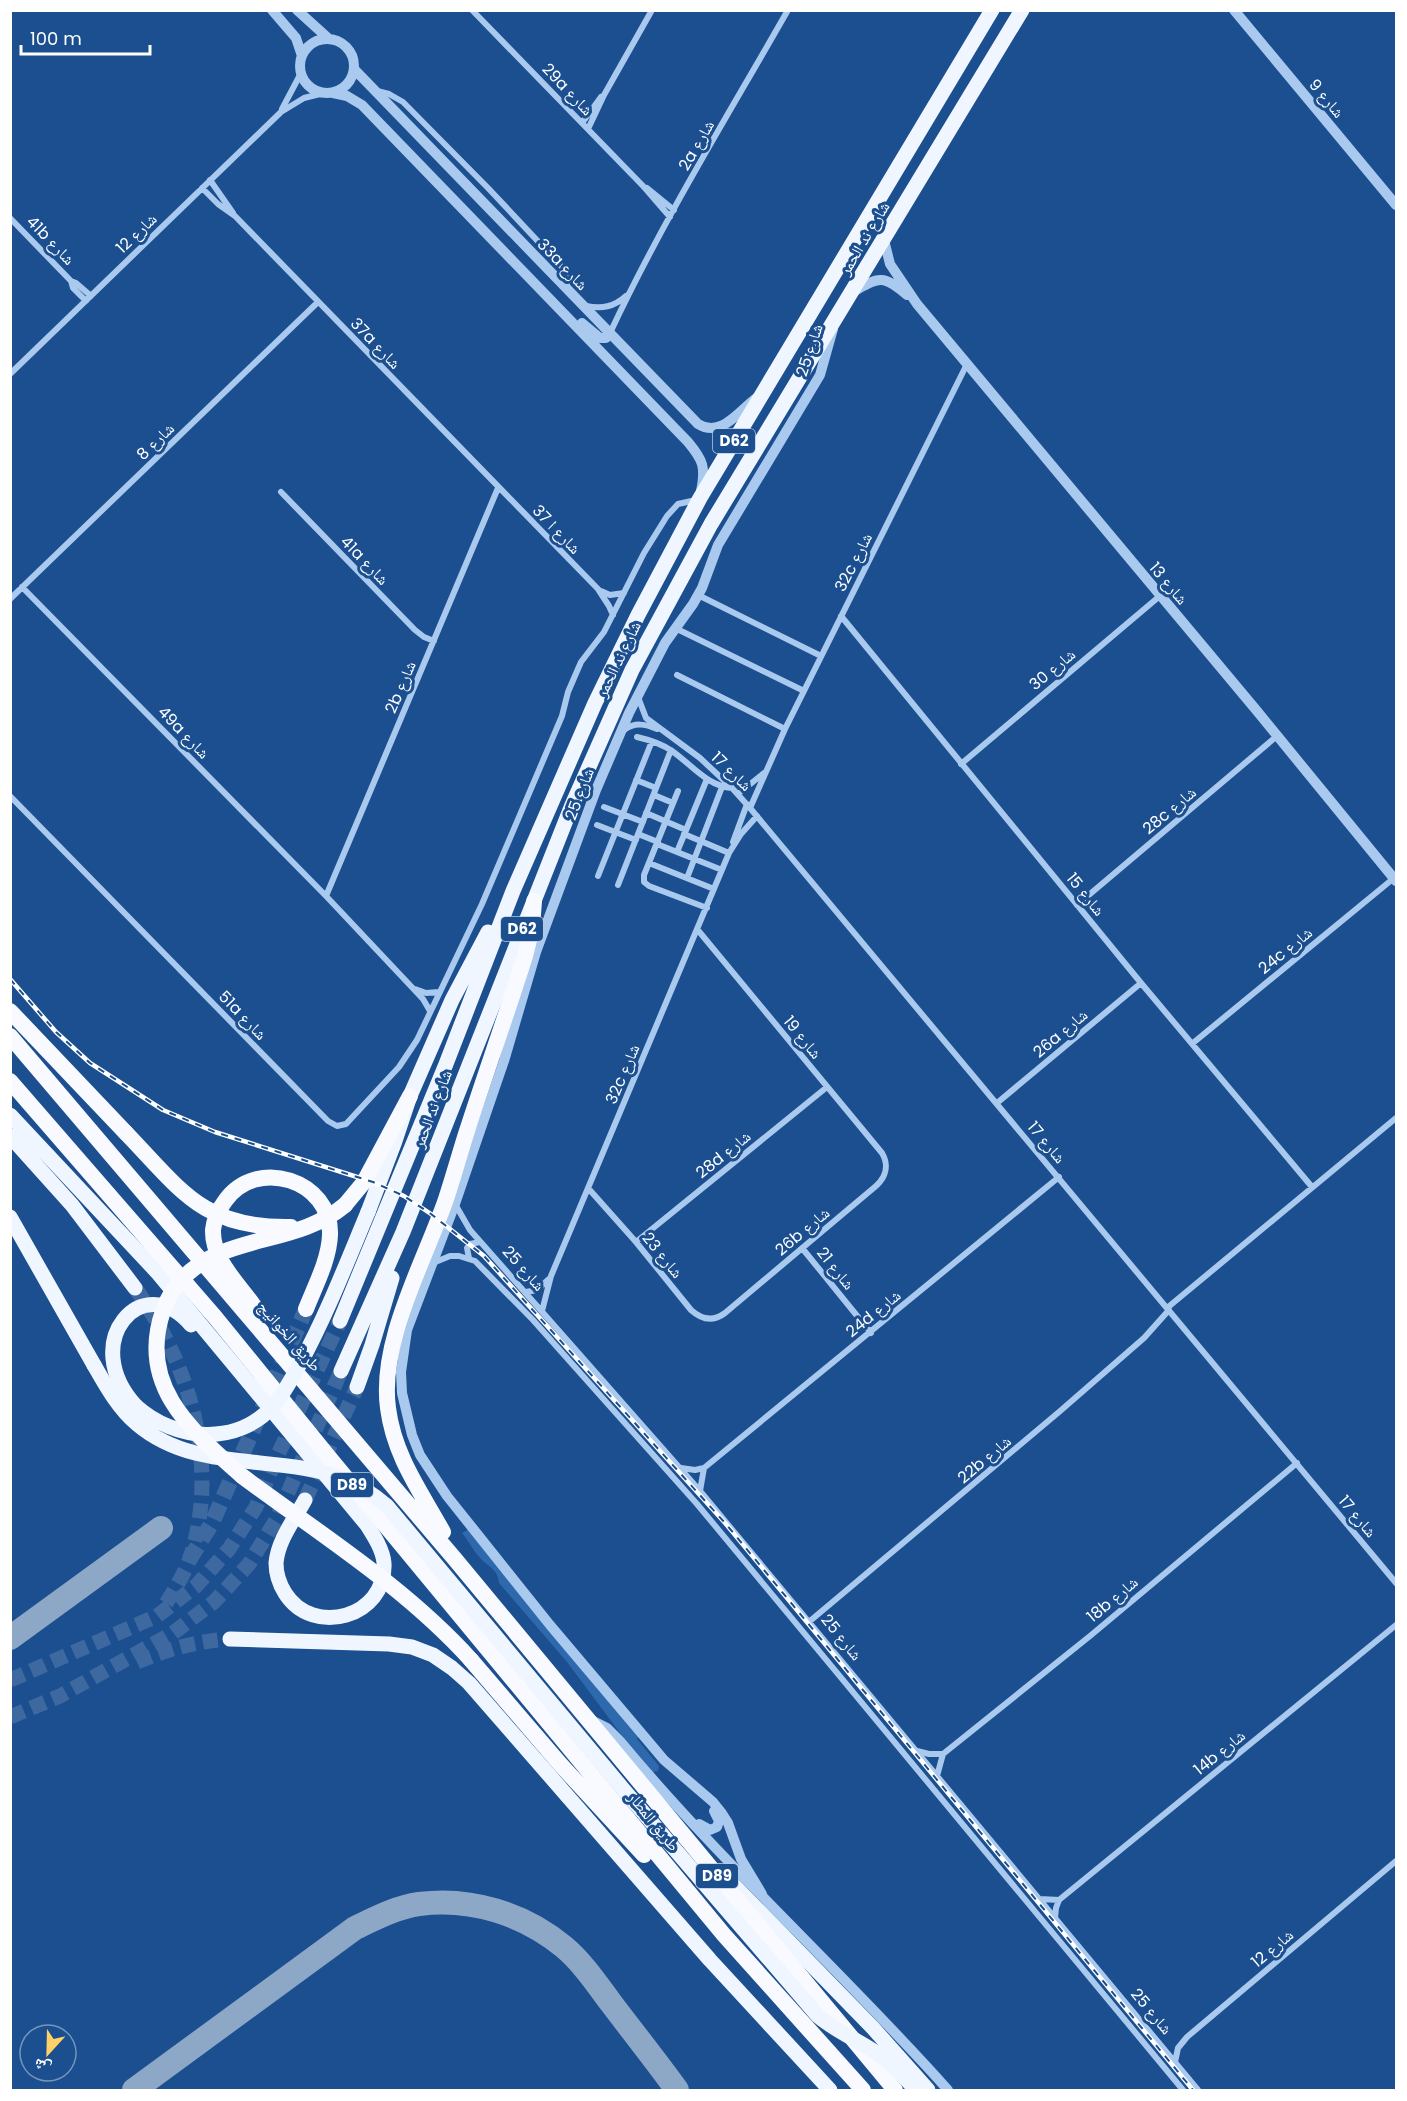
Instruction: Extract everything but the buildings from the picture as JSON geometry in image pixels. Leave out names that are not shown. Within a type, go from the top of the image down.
[{"type":"highway","points":[[454,1558],[442,1530],[409,1473],[395,1441],[388,1407],[387,1371],[394,1337],[446,1199],[525,956],[532,928],[534,901]]},
{"type":"highway","points":[[10,1011],[191,1200],[204,1209],[234,1222],[267,1227],[307,1227]]},
{"type":"highway","name":"طريق الخوانيج","points":[[10,1036],[540,1661]]},
{"type":"highway","name":"طريق المطار","points":[[10,1081],[215,1317],[676,1878],[761,1978],[863,2091]]},
{"type":"highway","points":[[410,1096],[364,1182],[345,1205],[327,1218],[307,1227],[217,1255],[199,1264],[183,1277],[171,1294],[159,1322],[156,1353],[162,1384],[184,1420],[223,1459],[251,1483],[409,1600],[441,1629],[647,1859],[676,1878]]},
{"type":"highway","points":[[269,1339],[253,1305],[225,1267],[215,1244],[213,1231],[224,1201],[238,1186],[249,1180],[263,1177],[291,1180],[303,1186],[314,1196],[326,1213],[330,1234],[328,1248],[306,1309]]},
{"type":"highway","name":"طريق المطار","points":[[540,1661],[895,2091]]},
{"type":"highway","points":[[838,2063],[855,2091]]},
{"type":"main road","name":"شارع ند الحمر","points":[[340,1321],[446,1064],[513,891],[595,703],[638,615],[699,499],[992,10]]},
{"type":"main road","name":"شارع ند الحمر","points":[[341,1371],[404,1232],[602,735],[652,630],[711,524],[1022,10]]},
{"type":"main road","points":[[218,1347],[206,1342],[186,1319],[171,1308],[153,1304],[134,1311],[120,1324],[113,1341],[112,1363],[117,1379],[136,1406],[158,1423],[171,1429],[203,1435],[221,1434],[239,1428],[267,1412],[281,1396],[309,1346],[368,1212],[410,1096],[452,1000],[496,916],[513,891]]},
{"type":"main road","points":[[10,1114],[158,1272],[367,1525],[384,1561],[383,1573],[380,1584],[368,1604],[351,1614],[325,1618],[307,1613],[292,1602],[281,1587],[276,1564],[278,1552],[305,1500]]},
{"type":"main road","points":[[10,1136],[72,1205],[135,1288]]},
{"type":"main road","points":[[10,1217],[94,1365],[116,1401],[131,1418],[149,1433],[170,1445],[202,1456],[309,1470],[333,1476],[362,1488],[387,1506],[652,1824],[818,2016],[838,2032],[887,2060],[916,2091]]},
{"type":"main road","points":[[357,1387],[385,1303],[404,1232]]},
{"type":"main road","points":[[230,1639],[389,1644],[411,1647],[433,1655],[452,1668],[469,1683],[710,1960],[830,2091]]},
{"type":"main road","points":[[699,1855],[738,1887],[887,2043],[928,2091]]},
{"type":"street","points":[[272,10],[296,38],[302,56],[301,73],[304,81],[311,88],[328,93],[347,84],[354,69],[353,60],[346,47],[329,39],[297,10]]},
{"type":"street","name":"29a شارع","points":[[472,10],[644,187],[670,217]]},
{"type":"street","points":[[588,129],[604,95],[652,10]]},
{"type":"street","name":"2a شارع","points":[[610,334],[629,293],[670,217],[788,10]]},
{"type":"street","name":"شارع 9","points":[[1235,11],[1396,205]]},
{"type":"street","points":[[302,56],[313,43],[329,39]]},
{"type":"street","name":"33a شارع","points":[[354,69],[702,427],[712,429],[725,425],[761,395]]},
{"type":"street","name":"شارع 12","points":[[10,374],[280,112],[301,73]]},
{"type":"street","name":"33a شارع","points":[[328,93],[347,96],[362,105],[698,454],[704,471],[699,499]]},
{"type":"street","name":"شارع 12","points":[[280,112],[304,99],[328,93]]},
{"type":"street","points":[[582,123],[592,107],[604,95]]},
{"type":"street","name":"37a شارع","points":[[210,180],[235,216],[498,488]]},
{"type":"street","name":"29a شارع","points":[[644,187],[674,210]]},
{"type":"street","name":"37a شارع","points":[[201,188],[235,216]]},
{"type":"street","name":"41b شارع","points":[[10,218],[71,281],[74,288],[88,299]]},
{"type":"street","name":"شارع 13","points":[[884,240],[890,264],[917,304],[1161,595],[1395,880]]},
{"type":"street","points":[[526,274],[542,283],[597,337],[603,338],[610,334]]},
{"type":"street","name":"شارع 13","points":[[853,292],[871,281],[882,279],[892,283],[917,304]]},
{"type":"street","points":[[582,305],[594,308],[606,307],[617,303],[629,293]]},
{"type":"street","name":"شارع 8","points":[[10,599],[318,302]]},
{"type":"street","name":"شارع 25","points":[[835,320],[820,375],[718,545],[698,595],[688,612],[674,628],[638,696],[596,790],[536,951],[504,1061],[455,1204],[466,1224],[480,1242],[680,1468],[810,1621],[1198,2091]]},
{"type":"street","name":"32c شارع","points":[[542,1311],[551,1276],[707,908],[730,851],[735,832],[967,364]]},
{"type":"street","name":"شارع ا 37","points":[[498,488],[598,589],[613,616]]},
{"type":"street","name":"2b شارع","points":[[326,896],[498,488]]},
{"type":"street","name":"41a شارع","points":[[281,492],[415,630],[434,641]]},
{"type":"street","name":"51a شارع","points":[[10,796],[328,1121],[342,1126],[349,1122],[406,1059],[482,904],[562,716],[573,678],[581,662],[613,616],[670,511],[683,502],[699,499]]},
{"type":"street","name":"49a شارع","points":[[22,587],[326,896],[426,1002],[430,1011]]},
{"type":"street","points":[[598,589],[610,595],[624,593]]},
{"type":"street","points":[[698,595],[821,656]]},
{"type":"street","name":"شارع 30","points":[[961,764],[1161,595]]},
{"type":"street","name":"شارع 15","points":[[841,616],[1141,983],[1312,1187]]},
{"type":"street","points":[[674,628],[804,691]]},
{"type":"street","points":[[677,675],[785,729]]},
{"type":"street","name":"شارع 17","points":[[638,696],[646,718],[700,758],[757,816],[1396,1583]]},
{"type":"street","name":"شارع 17","points":[[621,732],[630,726],[640,724],[664,732]]},
{"type":"street","name":"28c شارع","points":[[1077,904],[1277,736]]},
{"type":"street","points":[[637,737],[671,750],[707,779],[722,787],[732,788]]},
{"type":"street","points":[[598,876],[652,741]]},
{"type":"street","points":[[618,885],[671,750]]},
{"type":"street","name":"32c شارع","points":[[738,795],[764,773]]},
{"type":"street","points":[[677,852],[707,779]]},
{"type":"street","points":[[636,780],[673,803]]},
{"type":"street","points":[[687,878],[722,787]]},
{"type":"street","points":[[678,791],[643,878],[646,884],[707,908]]},
{"type":"street","points":[[604,807],[643,822]]},
{"type":"street","points":[[646,813],[701,841],[730,851]]},
{"type":"street","name":"32c شارع","points":[[730,851],[757,816]]},
{"type":"street","points":[[597,825],[657,843],[722,870]]},
{"type":"street","points":[[649,863],[714,889]]},
{"type":"street","name":"24c شارع","points":[[1192,1043],[1395,880]]},
{"type":"street","name":"شارع 19","points":[[697,929],[882,1153],[886,1163]]},
{"type":"street","name":"26a شارع","points":[[996,1103],[1141,983]]},
{"type":"street","points":[[412,987],[426,993],[439,992]]},
{"type":"street","name":"28d شارع","points":[[636,1242],[827,1087]]},
{"type":"street","name":"22b شارع","points":[[810,1621],[1144,1338],[1168,1309],[1396,1118]]},
{"type":"street","name":"26b شارع","points":[[725,1313],[881,1182],[886,1171],[886,1163]]},
{"type":"street","name":"24d شارع","points":[[704,1468],[1059,1177]]},
{"type":"street","name":"شارع 23","points":[[588,1188],[697,1316],[713,1319],[725,1313]]},
{"type":"street","points":[[455,1204],[407,1330],[403,1351],[402,1394],[408,1425],[420,1455],[469,1526],[664,1760],[721,1812],[728,1823],[741,1859],[762,1894]]},
{"type":"street","points":[[432,1263],[450,1256],[469,1258],[467,1248],[475,1241],[480,1242]]},
{"type":"street","name":"شارع 21","points":[[802,1248],[871,1333]]},
{"type":"street","name":"شارع 25","points":[[469,1258],[482,1266],[533,1320],[686,1492],[1184,2091]]},
{"type":"street","points":[[526,1292],[537,1290],[551,1276]]},
{"type":"street","name":"18b شارع","points":[[943,1754],[1090,1636],[1297,1463]]},
{"type":"street","points":[[680,1468],[695,1470],[704,1468],[700,1491]]},
{"type":"street","name":"14b شارع","points":[[1059,1900],[1396,1625]]},
{"type":"street","points":[[587,1718],[600,1723],[614,1734],[692,1821],[878,2014],[948,2091]]},
{"type":"street","points":[[916,1751],[943,1754],[937,1776]]},
{"type":"street","points":[[692,1821],[710,1830],[717,1827],[720,1821],[698,1789]]},
{"type":"street","name":"شارع 12","points":[[1175,2062],[1178,2048],[1188,2037],[1396,1861]]},
{"type":"street","points":[[1040,1899],[1059,1900],[1055,1917]]},
{"type":"shaded area","points":[[469,1529],[639,1736],[637,1739],[659,1766],[658,1771],[653,1772],[620,1733],[567,1662],[499,1583],[496,1573],[480,1558],[462,1533]]},
{"type":"taxiway","points":[[10,1638],[161,1528]]},
{"type":"taxiway","points":[[134,2090],[355,1928],[403,1908],[439,1902],[496,1910],[532,1925],[564,1947],[589,1974],[677,2090]]},
{"type":"tunnel","points":[[135,1288],[171,1350],[185,1383],[195,1418],[200,1454],[202,1490],[198,1526],[189,1561],[165,1605]]},
{"type":"tunnel","points":[[189,1560],[212,1523],[306,1309]]},
{"type":"tunnel","points":[[10,1680],[157,1616],[196,1586],[229,1549],[256,1507],[340,1321]]},
{"type":"tunnel","points":[[10,1717],[60,1696],[173,1633],[214,1602],[249,1564],[276,1520],[341,1371]]},
{"type":"tunnel","points":[[305,1500],[357,1387]]},
{"type":"tunnel","points":[[137,1662],[183,1646],[230,1639]]},
{"type":"railway","points":[[10,979],[56,1032],[90,1063],[163,1110],[215,1132],[373,1182],[404,1196],[484,1256],[726,1524],[1193,2090]]}]
